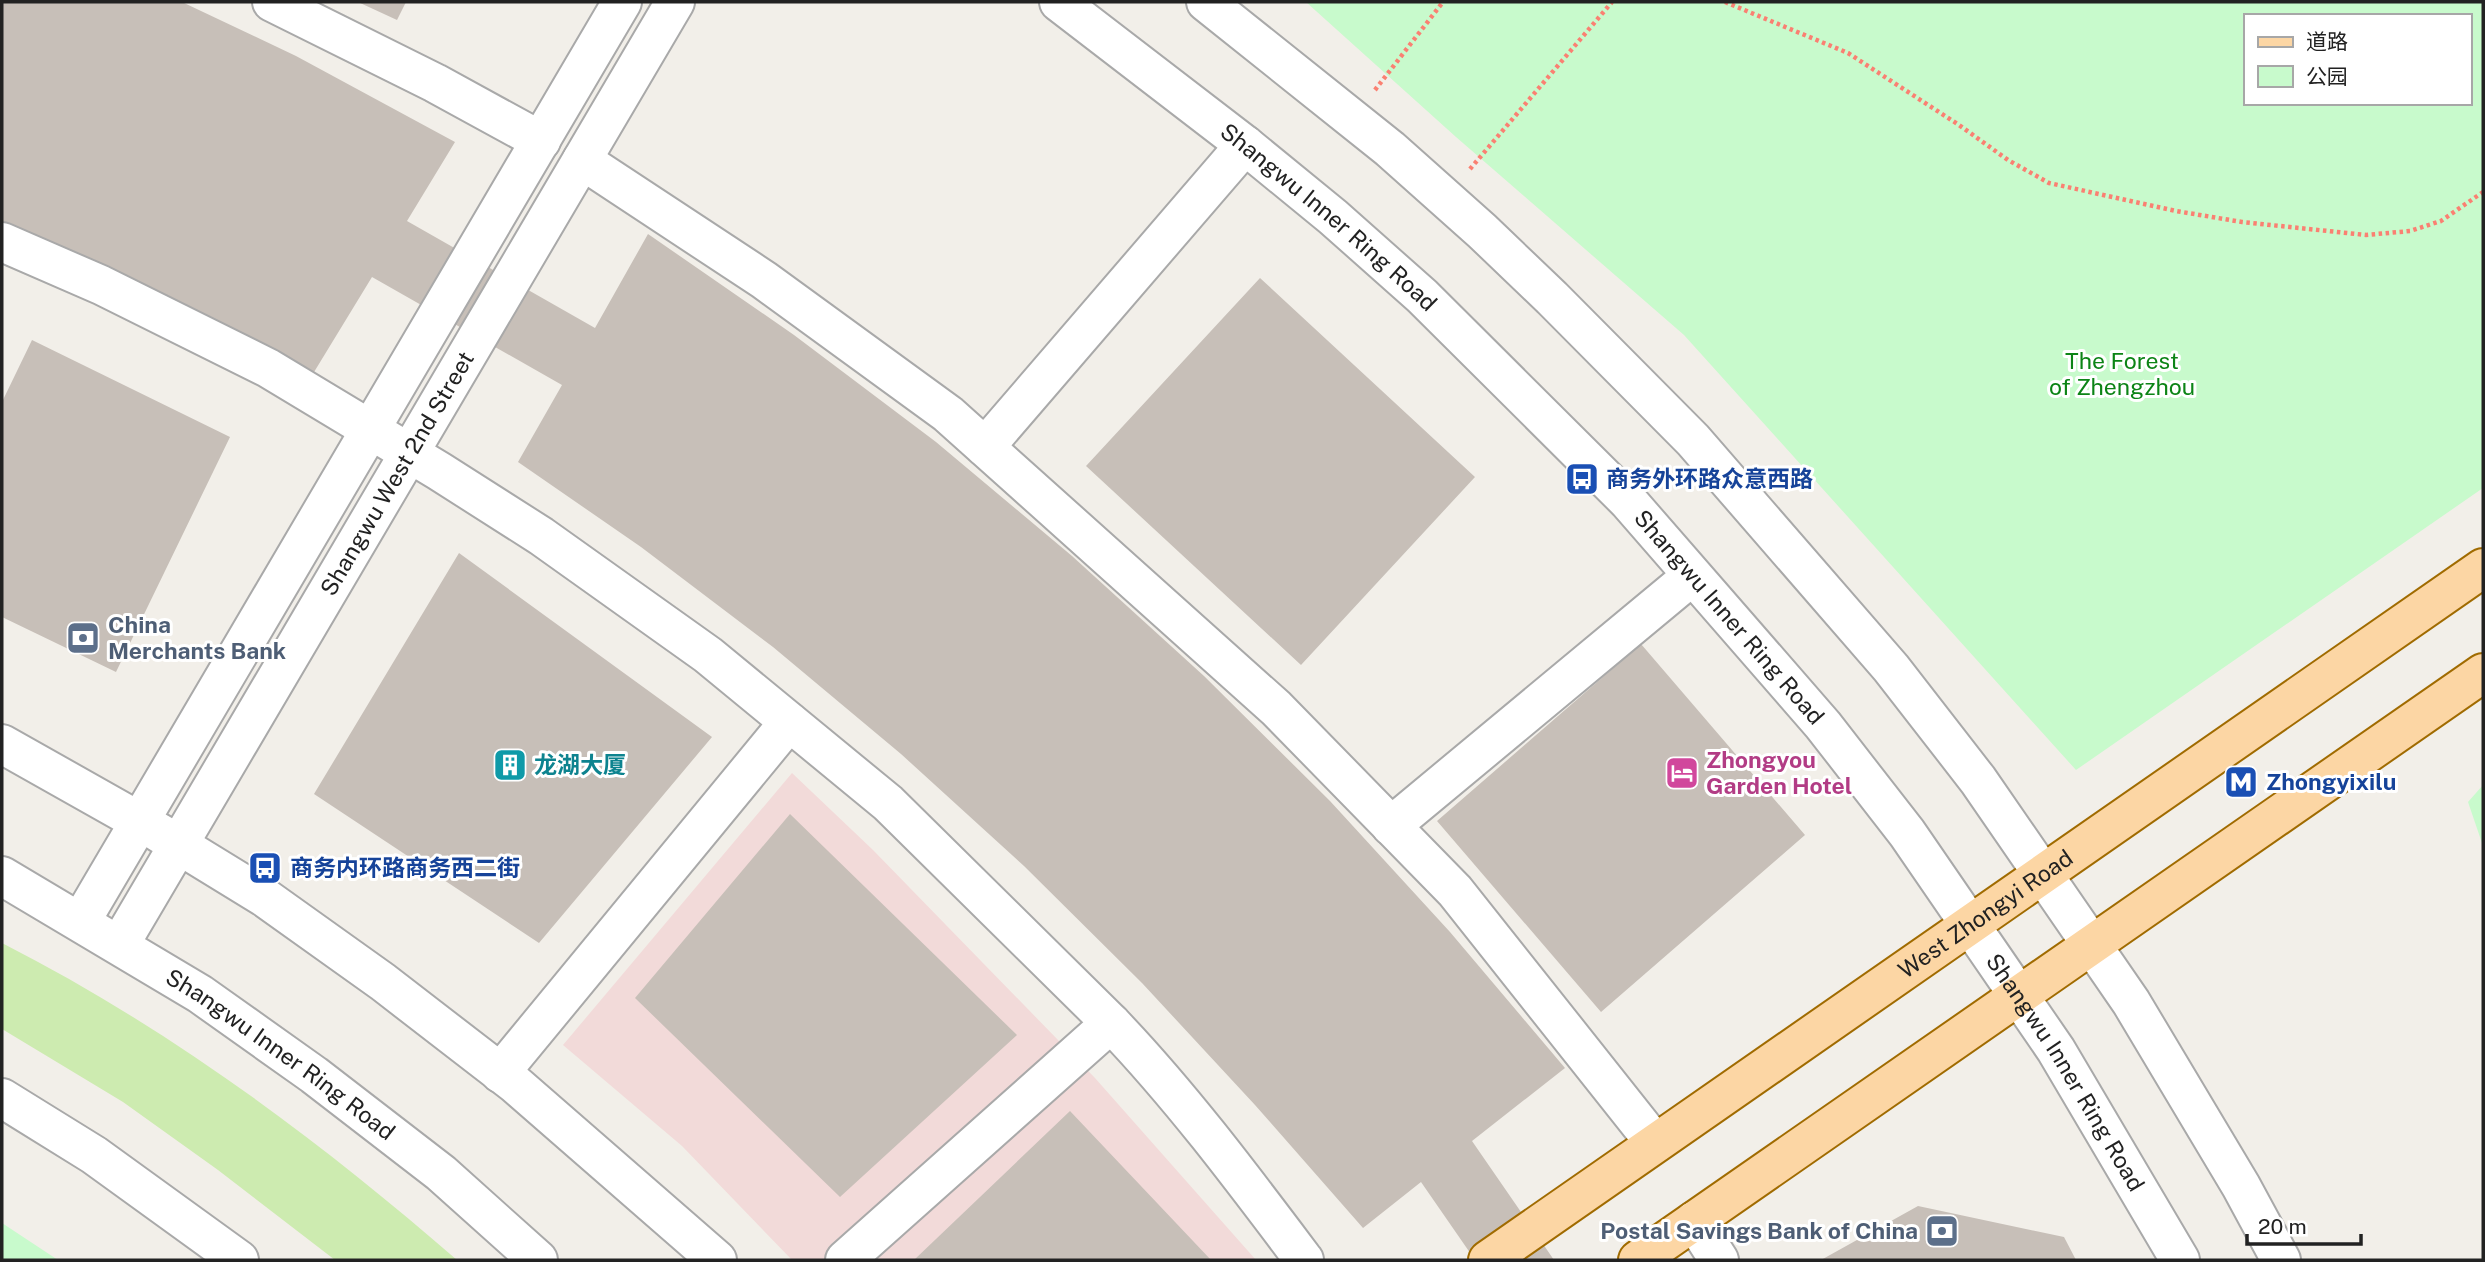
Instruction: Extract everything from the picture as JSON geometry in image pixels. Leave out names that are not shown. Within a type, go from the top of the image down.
[{"type":"main road","name":"West Zhongyi Road","points":[[1488,1260],[2483,568]]},
{"type":"main road","points":[[1638,1260],[2483,673]]},
{"type":"street","points":[[272,2],[423,76],[541,141]]},
{"type":"street","name":"Shangwu West 2nd Street","points":[[81,922],[622,2]]},
{"type":"street","name":"Shangwu West 2nd Street","points":[[120,944],[675,2]]},
{"type":"street","name":"Shangwu Inner Ring Road","points":[[1059,2],[1245,145],[1333,217],[1422,296],[1628,501],[1823,726],[1907,833],[2056,1050],[2180,1260]]},
{"type":"street","points":[[1206,2],[1353,118],[1446,198],[1552,298],[1693,440],[1891,668],[1978,780],[2131,1002],[2241,1186],[2281,1260]]},
{"type":"street","points":[[985,447],[1245,145]]},
{"type":"street","points":[[582,160],[764,280],[948,414],[1276,708],[1455,891],[1655,1143]]},
{"type":"street","points":[[4,248],[102,285],[268,368],[541,536],[708,655],[888,803],[1111,1023],[1242,1178],[1304,1260]]},
{"type":"street","points":[[1391,826],[1692,576]]},
{"type":"street","points":[[500,1073],[789,722]]},
{"type":"street","points":[[2,744],[140,822],[264,897],[383,982],[500,1073],[717,1260]]},
{"type":"street","name":"Shangwu Inner Ring Road","points":[[2,876],[201,994],[314,1075],[441,1173],[538,1260]]},
{"type":"street","points":[[845,1260],[1111,1023]]},
{"type":"street","points":[[2,1098],[94,1155],[239,1260]]},
{"type":"street","points":[[1694,1221],[1719,1260]]},
{"type":"path","points":[[1353,118],[1443,2]]},
{"type":"path","points":[[1446,198],[1612,2]]},
{"type":"path","points":[[1726,2],[1848,53],[1959,125],[2007,160],[2049,183],[2216,218],[2366,236],[2410,231],[2441,221],[2483,192]]},
{"type":"shaded area","points":[[792,773],[873,850],[1095,1078],[1256,1260],[792,1260],[682,1146],[563,1045]]},
{"type":"green space","name":"The Forest of Zhengzhou","points":[[1306,2],[2483,2],[2483,488],[2076,770],[1684,335],[1456,137]]},
{"type":"green space","points":[[2483,785],[2483,846],[2468,802]]},
{"type":"green space","points":[[2,943],[123,1011],[182,1048],[350,1171],[457,1260],[335,1260],[218,1170],[123,1102],[2,1029]]},
{"type":"green space","points":[[2,1223],[58,1260],[2,1260]]},
{"type":"building","points":[[2,2],[182,2],[296,56],[455,142],[407,221],[595,328],[648,234],[794,335],[936,442],[1072,556],[1204,676],[1330,801],[1450,932],[1565,1068],[1472,1141],[1554,1260],[1475,1260],[1421,1182],[1363,1228],[1255,1105],[1142,983],[1024,866],[901,754],[773,647],[641,547],[518,462],[562,385],[372,277],[311,377],[2,224]]},
{"type":"building","points":[[358,2],[406,2],[397,20]]},
{"type":"building","points":[[1260,278],[1475,477],[1301,665],[1086,466]]},
{"type":"building","points":[[32,340],[230,437],[116,672],[2,617],[2,402]]},
{"type":"building","name":"龙湖大厦","points":[[459,553],[712,737],[539,943],[314,794]]},
{"type":"building","points":[[1641,644],[1805,835],[1601,1012],[1437,821]]},
{"type":"building","points":[[790,814],[1017,1035],[840,1197],[635,998]]},
{"type":"building","points":[[1070,1111],[1211,1260],[914,1260]]},
{"type":"building","points":[[1918,1206],[2064,1237],[2076,1260],[1821,1260]]},
{"type":"place","name":"商务外环路众意西路","points":[[1582,479]]},
{"type":"place","name":"China Merchants Bank","points":[[83,638]]},
{"type":"place","name":"龙湖大厦","points":[[510,765]]},
{"type":"place","name":"Zhongyou Garden Hotel","points":[[1682,773]]},
{"type":"place","name":"Zhongyixilu","points":[[2241,782]]},
{"type":"place","name":"商务内环路商务西二街","points":[[265,868]]},
{"type":"place","name":"Postal Savings Bank of China","points":[[1942,1231]]}]
